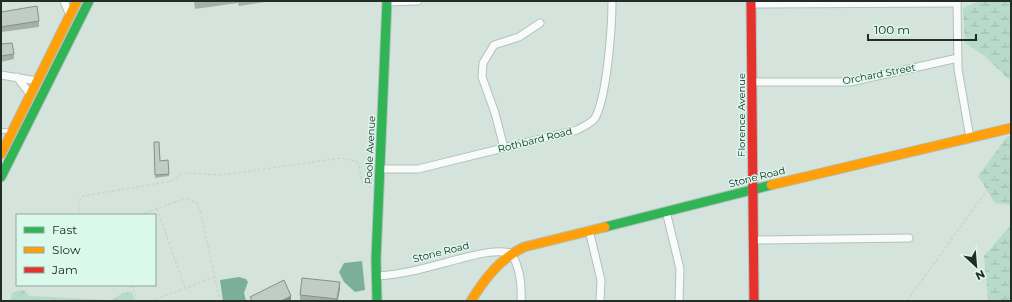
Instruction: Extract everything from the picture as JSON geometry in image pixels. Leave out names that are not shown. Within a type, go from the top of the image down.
[{"type":"main road","points":[[1,154],[77,1]]},
{"type":"main road","points":[[1,177],[89,1]]},
{"type":"main road","name":"Poole Avenue","points":[[377,301],[376,276],[379,189],[388,2]]},
{"type":"main road","name":"Florence Avenue","points":[[752,2],[752,190],[754,301]]},
{"type":"main road","name":"Stone Road","points":[[471,301],[484,280],[511,253],[524,247],[666,211],[1011,128]]},
{"type":"street","points":[[64,1],[70,16]]},
{"type":"street","points":[[388,2],[418,1]]},
{"type":"street","name":"Rothbard Road","points":[[380,169],[418,169],[577,130],[594,119],[602,97],[610,38],[612,1]]},
{"type":"street","points":[[752,2],[957,2],[959,79],[970,138]]},
{"type":"street","points":[[504,148],[495,113],[482,77],[483,63],[494,45],[519,37],[540,24]]},
{"type":"street","name":"Orchard Street","points":[[752,82],[850,82],[958,58]]},
{"type":"street","points":[[1,75],[37,81]]},
{"type":"street","points":[[17,77],[30,94]]},
{"type":"street","points":[[666,211],[680,269],[679,301]]},
{"type":"street","points":[[589,230],[601,280],[600,301]]},
{"type":"street","points":[[753,240],[909,238]]},
{"type":"street","name":"Stone Road","points":[[376,276],[392,276],[493,252],[503,251],[511,253]]},
{"type":"street","points":[[511,253],[516,264],[521,285],[521,301]]},
{"type":"lane","points":[[1,131],[12,131]]},
{"type":"path","points":[[906,301],[1011,157]]},
{"type":"path","points":[[81,214],[78,204],[80,198],[83,196],[172,181],[181,174],[222,175],[341,158],[356,161],[359,165],[362,182],[370,188],[379,189]]},
{"type":"path","points":[[143,214],[186,198],[197,203],[200,210],[220,301]]},
{"type":"path","points":[[156,209],[184,288]]},
{"type":"path","points":[[151,301],[214,277]]},
{"type":"path","points":[[132,286],[137,301]]},
{"type":"green space","points":[[980,1],[1011,1],[1011,80],[1007,78],[986,57],[965,43],[963,8]]},
{"type":"green space","points":[[1011,136],[1011,205],[995,203],[978,176],[1007,137]]},
{"type":"green space","points":[[1011,225],[1011,301],[988,301],[984,256]]},
{"type":"green space","points":[[19,290],[25,291],[29,296],[111,300],[123,293],[132,292],[135,301],[10,301],[12,293]]},
{"type":"shaded area","points":[[362,261],[365,290],[355,292],[344,282],[339,272],[344,263]]},
{"type":"shaded area","points":[[239,277],[246,279],[248,282],[244,293],[246,301],[223,301],[220,280]]},
{"type":"building","points":[[37,6],[39,21],[1,27],[1,12]]},
{"type":"building","points":[[12,43],[14,54],[1,56],[1,44]]},
{"type":"building","points":[[154,142],[159,142],[160,161],[168,160],[169,174],[155,175]]},
{"type":"building","points":[[302,278],[340,282],[337,299],[300,295]]},
{"type":"building","points":[[284,280],[291,296],[281,301],[252,301],[250,297]]},
{"type":"traffic: fast","points":[[1,177],[89,1]]},
{"type":"traffic: fast","points":[[377,301],[376,259],[387,1]]},
{"type":"traffic: fast","points":[[605,227],[771,185]]},
{"type":"traffic: slow","points":[[1,154],[77,1]]},
{"type":"traffic: slow","points":[[771,185],[1011,128]]},
{"type":"traffic: slow","points":[[471,301],[500,263],[524,247],[605,227]]},
{"type":"traffic: jam","points":[[751,1],[754,301]]}]
